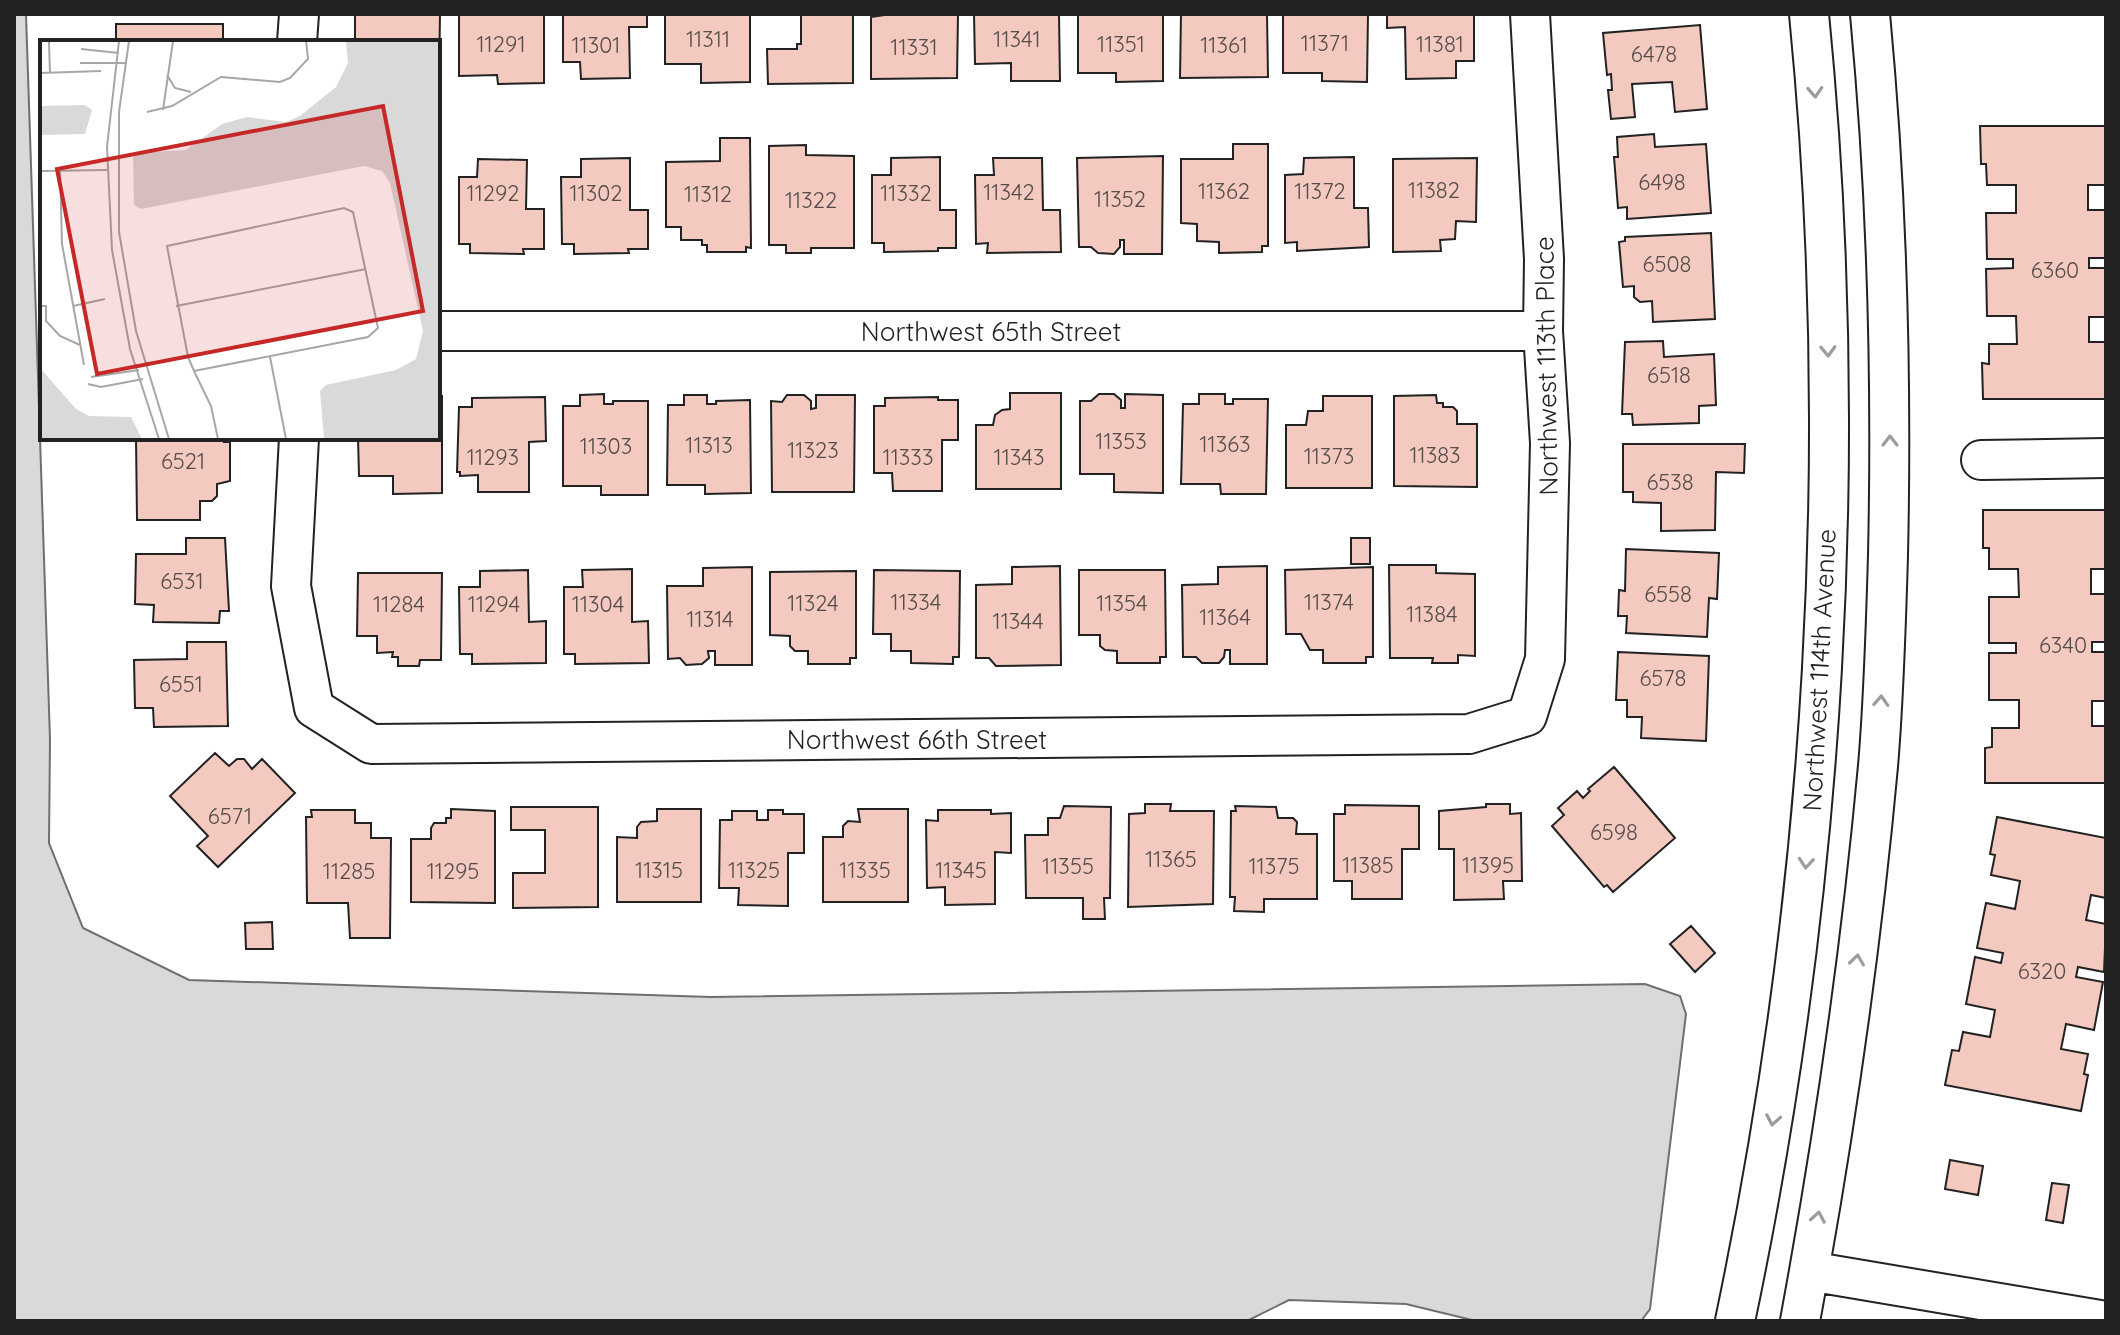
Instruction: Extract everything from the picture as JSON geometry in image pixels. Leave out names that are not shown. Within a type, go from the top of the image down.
[{"type":"street","points":[[297,40],[299,14]]},
{"type":"street","name":"Northwest 113th Place","points":[[1527,716],[1545,659],[1550,443],[1543,331],[1544,259],[1530,14]]},
{"type":"street","name":"Northwest 114th Avenue","points":[[1735,1321],[1778,1091],[1796,963],[1823,653],[1828,537],[1828,368],[1824,223],[1809,14]]},
{"type":"street","points":[[1800,1321],[1837,1108],[1862,923],[1878,762],[1886,611],[1889,299],[1880,120],[1870,14]]},
{"type":"street","name":"Northwest 65th Street","points":[[440,331],[1543,331]]},
{"type":"street","name":"Northwest 66th Street","points":[[299,440],[291,586],[314,708],[371,744],[1469,734],[1527,716]]},
{"type":"street","points":[[1981,460],[2106,458]]},
{"type":"street","points":[[1809,1271],[2105,1321],[2106,1310]]},
{"type":"shaded area","points":[[14,14],[26,14],[50,740],[49,843],[83,928],[189,980],[711,997],[1645,984],[1680,996],[1686,1014],[1650,1309],[1641,1321],[1476,1321],[1406,1304],[1289,1300],[1247,1321],[14,1321]]},
{"type":"building","points":[[440,14],[440,40],[355,40],[355,15]]},
{"type":"building","points":[[459,14],[544,14],[544,83],[498,84],[497,75],[459,76]]},
{"type":"building","points":[[563,14],[647,14],[647,27],[629,27],[630,78],[581,79],[580,62],[563,62]]},
{"type":"building","points":[[665,14],[750,14],[750,82],[701,83],[701,64],[665,64]]},
{"type":"building","points":[[801,14],[853,14],[853,83],[768,84],[767,49],[797,49],[797,44],[801,44]]},
{"type":"building","points":[[958,14],[957,78],[871,79],[871,17]]},
{"type":"building","points":[[974,14],[1059,14],[1060,81],[1011,81],[1011,63],[975,64]]},
{"type":"building","points":[[1078,14],[1163,14],[1163,81],[1116,82],[1116,73],[1078,73]]},
{"type":"building","points":[[1181,14],[1267,14],[1268,77],[1180,78]]},
{"type":"building","points":[[1283,14],[1368,14],[1367,82],[1322,81],[1322,73],[1283,73]]},
{"type":"building","points":[[1387,14],[1474,14],[1474,61],[1456,61],[1456,78],[1406,79],[1405,27],[1387,28]]},
{"type":"building","points":[[116,24],[223,24],[223,40],[116,40]]},
{"type":"building","points":[[1700,25],[1707,109],[1675,112],[1672,82],[1632,84],[1635,117],[1611,119],[1608,90],[1612,90],[1611,74],[1607,75],[1603,33]]},
{"type":"building","points":[[1980,126],[2106,126],[2106,185],[2088,185],[2088,210],[2106,210],[2106,258],[2089,258],[2089,268],[2106,268],[2106,317],[2089,317],[2089,342],[2106,342],[2106,399],[1983,399],[1982,363],[1989,364],[1989,344],[2017,344],[2016,316],[1987,316],[1986,269],[2013,268],[2013,259],[1987,259],[1986,213],[2016,213],[2016,185],[1987,185],[1986,164],[1981,164]]},
{"type":"building","points":[[1654,134],[1655,147],[1706,144],[1711,213],[1627,219],[1627,207],[1618,208],[1614,157],[1618,157],[1617,137]]},
{"type":"building","points":[[720,138],[750,138],[751,248],[746,247],[746,252],[707,252],[707,245],[702,245],[702,240],[681,240],[681,227],[666,227],[666,162],[720,161]]},
{"type":"building","points":[[1233,144],[1268,144],[1268,246],[1262,246],[1262,252],[1219,253],[1219,242],[1197,241],[1197,224],[1181,223],[1181,159],[1233,159]]},
{"type":"building","points":[[806,145],[806,155],[854,156],[854,248],[811,248],[811,253],[786,253],[786,245],[769,245],[769,146]]},
{"type":"building","points":[[1163,156],[1162,254],[1124,254],[1124,240],[1120,240],[1120,247],[1114,254],[1079,247],[1077,158]]},
{"type":"building","points":[[940,157],[940,210],[956,210],[956,248],[884,252],[884,243],[872,243],[872,175],[891,175],[891,158]]},
{"type":"building","points":[[1354,157],[1354,208],[1368,208],[1369,247],[1297,251],[1297,242],[1285,243],[1285,175],[1303,174],[1304,158]]},
{"type":"building","points":[[630,158],[630,210],[648,210],[648,249],[628,249],[629,253],[574,254],[574,244],[562,244],[561,177],[581,177],[581,159]]},
{"type":"building","points":[[993,158],[1042,158],[1043,210],[1060,210],[1061,252],[987,253],[988,243],[976,244],[975,175],[994,175]]},
{"type":"building","points":[[1477,158],[1476,222],[1456,221],[1455,239],[1440,240],[1441,251],[1393,252],[1393,159]]},
{"type":"building","points":[[478,159],[527,160],[526,209],[544,209],[544,249],[523,249],[524,254],[470,253],[470,244],[459,244],[459,177],[477,177]]},
{"type":"building","points":[[1711,233],[1715,319],[1653,322],[1652,301],[1640,302],[1634,297],[1634,286],[1623,287],[1619,242],[1625,241],[1625,237]]},
{"type":"building","points":[[1663,341],[1664,357],[1714,354],[1716,405],[1699,406],[1699,423],[1633,425],[1632,414],[1622,414],[1625,342]]},
{"type":"building","points":[[1010,393],[1061,393],[1061,489],[976,489],[976,425],[993,425],[995,415],[1010,409]]},
{"type":"building","points":[[604,394],[604,404],[648,401],[648,495],[601,495],[601,486],[563,486],[563,406],[580,406],[580,395]]},
{"type":"building","points":[[1099,394],[1114,394],[1121,400],[1121,408],[1125,408],[1125,394],[1163,395],[1163,493],[1114,492],[1114,474],[1080,474],[1080,401],[1091,401]]},
{"type":"building","points":[[1199,394],[1225,394],[1225,404],[1233,404],[1233,399],[1268,399],[1266,494],[1221,494],[1220,484],[1181,484],[1183,404],[1199,404]]},
{"type":"building","points":[[684,395],[707,395],[707,404],[750,400],[751,493],[705,494],[705,485],[667,485],[668,405],[684,405]]},
{"type":"building","points":[[787,395],[804,395],[811,401],[811,409],[816,408],[816,395],[855,395],[854,492],[772,492],[771,401],[782,402]]},
{"type":"building","points":[[1436,395],[1437,403],[1457,411],[1457,424],[1477,424],[1477,487],[1394,486],[1394,396]]},
{"type":"building","points":[[442,396],[442,493],[393,494],[393,476],[359,476],[358,440],[440,440]]},
{"type":"building","points":[[1323,396],[1372,396],[1372,488],[1286,488],[1286,425],[1306,425],[1308,411],[1323,411]]},
{"type":"building","points":[[545,397],[546,441],[529,442],[529,492],[478,492],[478,475],[460,476],[457,472],[459,407],[472,407],[472,398]]},
{"type":"building","points":[[938,397],[938,400],[958,400],[958,440],[942,440],[942,491],[893,491],[892,473],[874,473],[874,406],[885,406],[885,398]]},
{"type":"building","points":[[136,440],[230,442],[230,481],[217,484],[217,496],[212,501],[200,501],[200,520],[137,520]]},
{"type":"building","points":[[1623,444],[1745,444],[1744,473],[1716,472],[1715,530],[1661,531],[1661,503],[1633,502],[1633,492],[1623,492]]},
{"type":"building","points":[[1983,510],[2106,510],[2106,569],[2091,569],[2091,594],[2106,594],[2106,642],[2092,642],[2092,652],[2106,652],[2106,701],[2092,701],[2092,726],[2106,726],[2106,783],[1985,783],[1985,748],[1992,747],[1992,728],[2019,728],[2019,700],[1989,700],[1989,653],[2016,653],[2016,643],[1989,643],[1989,597],[2019,597],[2018,569],[1989,569],[1989,548],[1983,548]]},
{"type":"building","points":[[186,538],[225,538],[229,611],[220,611],[219,623],[153,622],[154,605],[135,604],[136,554],[186,554]]},
{"type":"building","points":[[1351,538],[1370,538],[1370,564],[1351,564]]},
{"type":"building","points":[[1626,549],[1719,553],[1717,599],[1709,598],[1707,637],[1626,633],[1627,616],[1618,616],[1619,590],[1625,591]]},
{"type":"building","points":[[1389,565],[1436,565],[1436,573],[1475,574],[1475,656],[1458,655],[1458,663],[1432,663],[1433,658],[1390,658]]},
{"type":"building","points":[[1060,566],[1061,665],[996,666],[989,658],[976,658],[976,585],[1012,584],[1012,567]]},
{"type":"building","points":[[1267,566],[1267,664],[1230,664],[1230,650],[1225,650],[1219,663],[1202,663],[1196,657],[1183,657],[1182,585],[1218,584],[1218,567]]},
{"type":"building","points":[[752,567],[752,665],[715,665],[715,651],[708,651],[709,658],[702,664],[686,665],[680,658],[668,659],[667,586],[703,586],[703,568]]},
{"type":"building","points":[[1373,567],[1373,657],[1366,657],[1366,663],[1323,663],[1323,650],[1310,650],[1301,634],[1286,634],[1285,570]]},
{"type":"building","points":[[632,569],[632,622],[648,621],[649,663],[575,664],[575,654],[564,654],[564,587],[583,587],[582,570]]},
{"type":"building","points":[[528,570],[529,622],[546,621],[546,663],[472,664],[472,654],[460,654],[459,587],[480,587],[480,571]]},
{"type":"building","points":[[874,570],[960,571],[959,657],[953,657],[953,664],[911,663],[911,651],[891,651],[891,634],[873,634]]},
{"type":"building","points":[[1079,570],[1165,570],[1166,657],[1160,657],[1160,663],[1117,663],[1117,651],[1105,650],[1100,646],[1100,635],[1079,635]]},
{"type":"building","points":[[856,571],[856,658],[850,658],[850,664],[808,664],[808,651],[795,651],[790,646],[790,636],[770,635],[770,572]]},
{"type":"building","points":[[358,573],[442,573],[441,660],[420,660],[419,666],[398,666],[398,657],[392,657],[393,652],[377,653],[377,636],[357,636]]},
{"type":"building","points":[[187,642],[226,642],[228,726],[154,727],[153,708],[135,708],[134,660],[187,659]]},
{"type":"building","points":[[1618,652],[1709,656],[1706,741],[1641,738],[1642,717],[1627,717],[1627,700],[1616,700]]},
{"type":"building","points":[[215,753],[229,766],[237,759],[244,759],[252,769],[262,759],[295,793],[218,867],[197,846],[208,836],[170,796]]},
{"type":"building","points":[[1614,767],[1675,838],[1613,892],[1607,885],[1604,887],[1552,826],[1564,815],[1558,808],[1577,791],[1583,798],[1590,791],[1588,789]]},
{"type":"building","points":[[1145,804],[1171,804],[1170,811],[1214,811],[1213,904],[1128,907],[1129,814],[1145,813]]},
{"type":"building","points":[[1486,804],[1510,804],[1510,814],[1521,813],[1522,881],[1503,881],[1504,899],[1454,900],[1454,849],[1439,849],[1439,811],[1486,807]]},
{"type":"building","points":[[1345,805],[1419,806],[1419,849],[1402,849],[1402,899],[1352,899],[1352,881],[1334,881],[1334,814],[1345,814]]},
{"type":"building","points":[[1064,806],[1111,807],[1110,898],[1104,898],[1105,919],[1083,919],[1083,898],[1026,898],[1025,835],[1048,835],[1048,818],[1060,818]]},
{"type":"building","points":[[1235,806],[1276,807],[1278,818],[1293,818],[1297,822],[1296,834],[1317,834],[1317,899],[1264,899],[1264,912],[1234,911],[1235,897],[1230,897],[1231,811],[1236,811]]},
{"type":"building","points":[[511,807],[598,807],[598,907],[513,908],[513,873],[545,873],[545,830],[511,830]]},
{"type":"building","points":[[451,809],[495,811],[495,903],[411,902],[411,839],[431,839],[434,823],[446,823],[446,818],[451,818]]},
{"type":"building","points":[[657,809],[701,809],[701,902],[617,902],[617,837],[637,838],[637,827],[641,822],[657,821]]},
{"type":"building","points":[[858,809],[908,809],[908,902],[823,902],[823,837],[843,837],[843,826],[848,821],[860,822]]},
{"type":"building","points":[[311,810],[355,810],[355,823],[371,823],[371,838],[391,838],[390,938],[350,938],[348,903],[307,903],[306,817],[312,817]]},
{"type":"building","points":[[768,810],[804,814],[804,853],[788,853],[788,906],[738,905],[739,888],[719,888],[720,820],[732,820],[732,811],[757,811],[757,820],[768,820]]},
{"type":"building","points":[[938,810],[1011,813],[1011,853],[995,852],[995,904],[945,905],[945,887],[927,888],[926,820],[938,821]]},
{"type":"building","points":[[1997,817],[2106,838],[2106,898],[2091,895],[2086,920],[2106,924],[2104,972],[2078,967],[2076,977],[2103,982],[2094,1030],[2066,1024],[2061,1049],[2088,1054],[2084,1074],[2088,1075],[2081,1111],[1945,1085],[1952,1050],[1959,1051],[1963,1032],[1990,1037],[1995,1010],[1966,1004],[1975,957],[2001,963],[2003,953],[1977,948],[1986,903],[2015,909],[2020,881],[1991,875],[1995,855],[1990,854]]},
{"type":"building","points":[[272,922],[273,949],[246,949],[245,923]]},
{"type":"building","points":[[1691,926],[1715,953],[1695,972],[1670,944]]},
{"type":"building","points":[[1950,1160],[1983,1166],[1978,1195],[1945,1189]]},
{"type":"building","points":[[2052,1183],[2069,1185],[2063,1223],[2046,1220]]}]
